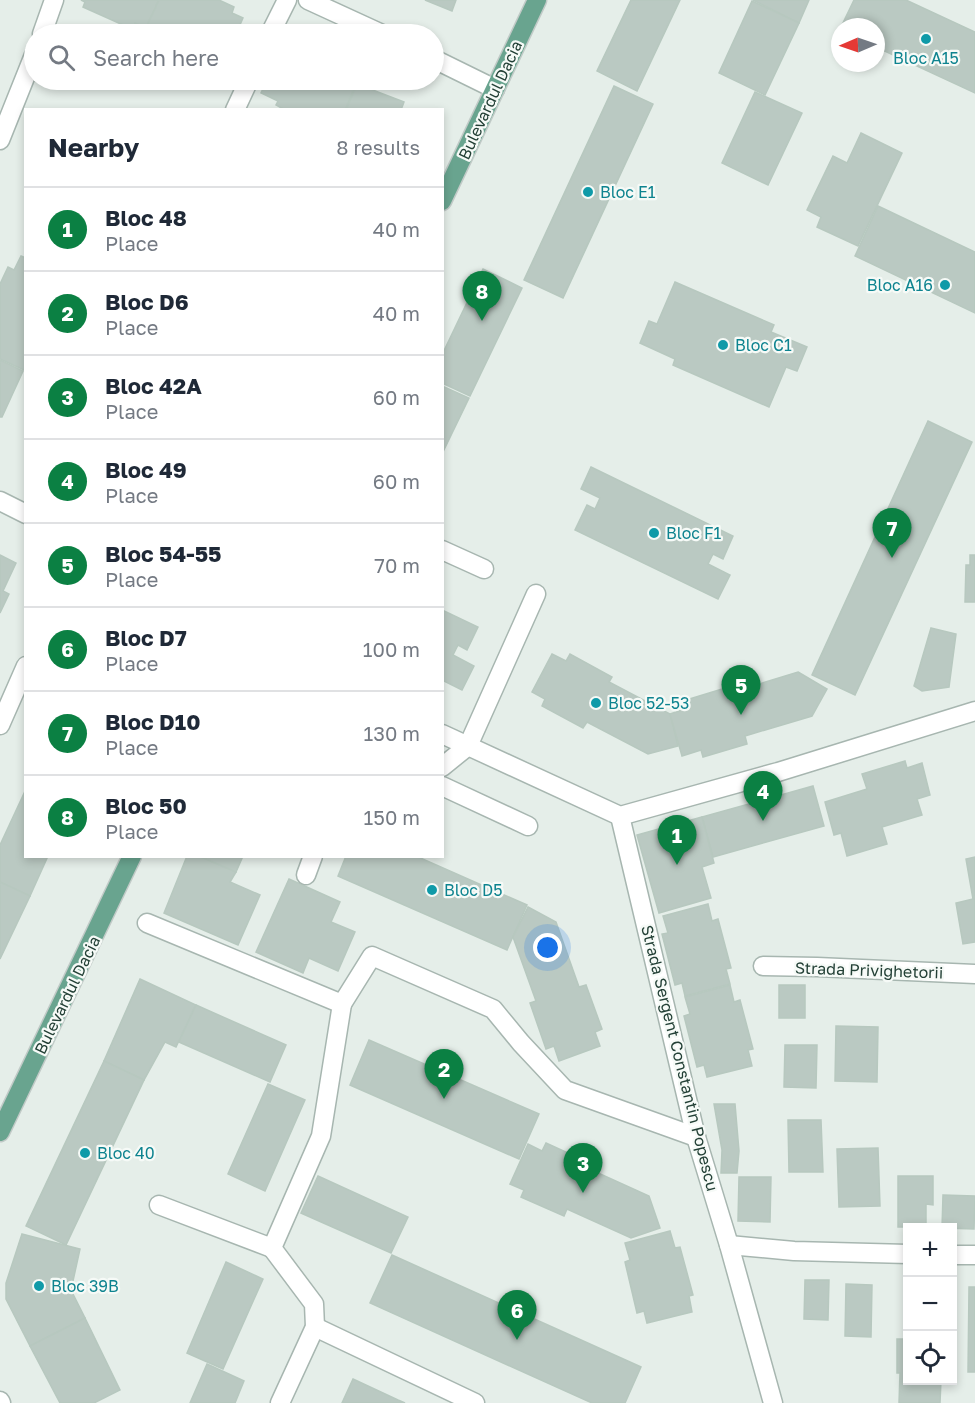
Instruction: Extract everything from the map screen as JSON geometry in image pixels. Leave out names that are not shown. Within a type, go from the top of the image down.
[{"type":"main road","name":"Bulevardul Dacia","points":[[444,197],[537,0]]},
{"type":"main road","name":"Bulevardul Dacia","points":[[0,1132],[131,858]]},
{"type":"street","points":[[46,24],[54,0]]},
{"type":"street","points":[[275,24],[286,0]]},
{"type":"street","points":[[308,0],[360,24]]},
{"type":"street","points":[[444,64],[495,89]]},
{"type":"street","points":[[0,140],[24,80]]},
{"type":"street","points":[[236,108],[244,90]]},
{"type":"street","points":[[0,501],[24,513]]},
{"type":"street","points":[[444,551],[484,570]]},
{"type":"street","points":[[444,765],[468,746],[536,594]]},
{"type":"street","points":[[0,725],[22,689]]},
{"type":"street","points":[[444,735],[620,816],[778,772],[975,711]]},
{"type":"street","points":[[444,787],[528,826]]},
{"type":"street","name":"Strada Sergent Constantin Popescu","points":[[620,816],[696,1137],[773,1403]]},
{"type":"street","points":[[306,875],[312,858]]},
{"type":"street","points":[[147,923],[342,1004]]},
{"type":"street","points":[[273,1248],[321,1136],[342,1004],[372,956],[493,1009],[565,1090],[696,1137]]},
{"type":"street","name":"Strada Privighetorii","points":[[763,966],[975,974]]},
{"type":"street","points":[[159,1205],[273,1248],[314,1304],[315,1327],[280,1403]]},
{"type":"street","points":[[729,1245],[794,1251],[903,1254]]},
{"type":"street","points":[[957,1255],[975,1255]]},
{"type":"street","points":[[315,1327],[475,1403]]},
{"type":"building","points":[[81,0],[159,0],[148,24],[121,24],[83,7],[85,2]]},
{"type":"building","points":[[159,0],[219,0],[234,7],[232,13],[243,18],[240,24],[148,24]]},
{"type":"building","points":[[425,0],[456,0],[452,11]]},
{"type":"building","points":[[631,0],[680,0],[637,91],[597,71]]},
{"type":"building","points":[[753,0],[809,0],[799,23]]},
{"type":"building","name":"Bloc A15","points":[[854,0],[906,0],[975,32],[975,93],[885,51],[885,18],[845,18]]},
{"type":"building","points":[[752,1],[799,23],[765,95],[719,73]]},
{"type":"building","name":"Bloc E1","points":[[614,86],[653,104],[563,298],[524,280]]},
{"type":"building","points":[[262,90],[354,90],[346,108],[281,108],[276,105],[278,101],[261,93]]},
{"type":"building","points":[[354,90],[373,90],[404,102],[402,108],[347,108]]},
{"type":"building","points":[[755,92],[802,113],[768,185],[722,163]]},
{"type":"building","points":[[861,133],[902,153],[858,246],[817,227],[821,217],[807,210],[833,156],[847,163]]},
{"type":"building","name":"Bloc A16","points":[[878,206],[975,252],[975,313],[855,256]]},
{"type":"building","points":[[21,256],[24,257],[24,370],[0,359],[0,284],[8,267],[14,270]]},
{"type":"building","points":[[483,269],[522,288],[470,396],[444,384],[444,351]]},
{"type":"building","name":"Bloc C1","points":[[675,282],[774,325],[771,332],[807,347],[797,371],[786,367],[769,407],[673,365],[675,359],[640,343],[649,321],[657,324]]},
{"type":"building","points":[[0,360],[23,371],[2,417],[0,417]]},
{"type":"building","points":[[444,387],[469,398],[444,450]]},
{"type":"building","points":[[928,421],[972,442],[855,695],[812,675]]},
{"type":"building","name":"Bloc F1","points":[[591,467],[733,536],[723,559],[713,554],[708,564],[730,575],[718,599],[575,530],[587,505],[595,509],[600,498],[581,489]]},
{"type":"building","points":[[0,555],[16,563],[3,591],[9,594],[0,613]]},
{"type":"building","points":[[970,555],[975,555],[975,602],[965,602],[966,565],[970,565]]},
{"type":"building","points":[[444,611],[478,627],[467,650],[458,645],[453,655],[474,666],[462,690],[444,681]]},
{"type":"building","points":[[931,628],[956,634],[949,687],[922,691],[914,686]]},
{"type":"building","name":"Bloc 52-53","points":[[552,654],[566,661],[570,654],[612,677],[609,682],[670,714],[678,746],[648,754],[587,722],[583,728],[542,706],[545,699],[532,692]]},
{"type":"building","points":[[798,672],[827,689],[812,716],[745,736],[747,744],[703,757],[701,750],[682,756],[670,714],[688,708],[686,700],[732,686],[733,692]]},
{"type":"building","points":[[905,761],[907,768],[922,763],[930,795],[917,799],[922,815],[882,827],[887,844],[847,856],[841,833],[834,835],[825,802],[867,789],[862,774]]},
{"type":"building","points":[[813,786],[824,826],[713,857],[702,817]]},
{"type":"building","points":[[24,793],[24,858],[47,858],[30,896],[0,882],[0,845]]},
{"type":"building","points":[[702,817],[714,863],[702,867],[711,898],[659,913],[637,835]]},
{"type":"building","points":[[975,857],[975,942],[963,944],[956,903],[973,899],[966,859]]},
{"type":"building","points":[[186,858],[204,858],[236,872],[230,882],[260,895],[238,945],[164,913]]},
{"type":"building","points":[[204,858],[242,858],[236,872]]},
{"type":"building","name":"Bloc D5","points":[[345,858],[421,858],[527,905],[507,950],[338,876]]},
{"type":"building","points":[[289,879],[340,902],[331,922],[355,932],[338,971],[309,958],[303,973],[256,952]]},
{"type":"building","points":[[0,882],[30,896],[0,959]]},
{"type":"building","points":[[708,904],[712,921],[718,919],[731,968],[726,969],[730,984],[685,996],[682,983],[675,985],[662,934],[668,933],[663,916]]},
{"type":"building","points":[[528,907],[556,922],[579,987],[586,985],[602,1029],[595,1032],[600,1046],[559,1061],[554,1046],[546,1049],[530,1003],[536,1001],[513,937]]},
{"type":"building","points":[[140,979],[196,1005],[176,1047],[165,1042],[144,1080],[104,1061]]},
{"type":"building","points":[[730,985],[734,1002],[740,1000],[753,1049],[748,1050],[752,1066],[707,1077],[704,1065],[697,1067],[684,1016],[690,1014],[685,997]]},
{"type":"building","points":[[779,985],[805,985],[805,1018],[779,1018]]},
{"type":"building","points":[[196,1005],[286,1045],[270,1082],[179,1042]]},
{"type":"building","points":[[836,1026],[878,1027],[877,1082],[835,1081]]},
{"type":"building","points":[[369,1040],[539,1114],[519,1159],[350,1085]]},
{"type":"building","points":[[785,1045],[817,1045],[816,1088],[784,1087]]},
{"type":"building","name":"Bloc 40","points":[[104,1061],[144,1080],[66,1245],[26,1226]]},
{"type":"building","points":[[268,1084],[305,1100],[265,1191],[228,1174]]},
{"type":"building","points":[[714,1104],[735,1104],[739,1151],[737,1173],[721,1173],[722,1150]]},
{"type":"building","points":[[788,1120],[821,1120],[823,1172],[789,1172]]},
{"type":"building","points":[[546,1143],[590,1163],[587,1168],[649,1196],[660,1228],[631,1238],[567,1209],[564,1216],[521,1197],[524,1190],[510,1184],[528,1144],[542,1151]]},
{"type":"building","points":[[878,1148],[880,1206],[839,1207],[837,1149]]},
{"type":"building","points":[[318,1176],[408,1217],[391,1253],[301,1213]]},
{"type":"building","points":[[898,1176],[933,1176],[933,1205],[926,1204],[926,1223],[903,1223],[903,1227],[898,1227]]},
{"type":"building","points":[[739,1177],[771,1177],[770,1222],[738,1221]]},
{"type":"building","points":[[943,1195],[975,1196],[974,1229],[957,1228],[957,1223],[942,1223]]},
{"type":"building","points":[[670,1231],[675,1248],[680,1247],[693,1295],[689,1296],[692,1312],[647,1323],[644,1311],[637,1313],[625,1262],[630,1260],[625,1243]]},
{"type":"building","name":"Bloc 39B","points":[[22,1234],[80,1249],[71,1290],[85,1318],[30,1346],[6,1299],[6,1283]]},
{"type":"building","points":[[392,1255],[641,1367],[625,1403],[592,1403],[370,1303]]},
{"type":"building","points":[[226,1262],[263,1279],[223,1369],[187,1353]]},
{"type":"building","points":[[805,1280],[829,1280],[828,1320],[804,1319]]},
{"type":"building","points":[[846,1284],[872,1285],[871,1337],[845,1336]]},
{"type":"building","points":[[969,1287],[975,1287],[975,1372],[968,1372]]},
{"type":"building","points":[[85,1318],[120,1390],[94,1403],[60,1403],[30,1346]]},
{"type":"building","points":[[897,1339],[903,1339],[903,1385],[941,1385],[940,1403],[899,1403],[900,1373],[897,1373]]},
{"type":"building","points":[[207,1364],[244,1381],[235,1403],[190,1403]]},
{"type":"building","points":[[353,1379],[398,1400],[405,1403],[342,1403]]},
{"type":"place","name":"Bloc A15","points":[[926,39]]},
{"type":"place","name":"Bloc E1","points":[[588,192]]},
{"type":"place","name":"Bloc A16","points":[[945,285]]},
{"type":"place","name":"Bloc 50","points":[[482,321]]},
{"type":"place","name":"Bloc C1","points":[[723,345]]},
{"type":"place","name":"Bloc F1","points":[[654,533]]},
{"type":"place","name":"Bloc D10","points":[[892,558]]},
{"type":"place","name":"Bloc 52-53","points":[[596,703]]},
{"type":"place","name":"Bloc 54-55","points":[[741,715]]},
{"type":"place","name":"Bloc 49","points":[[763,821]]},
{"type":"place","name":"Bloc 48","points":[[677,865]]},
{"type":"place","name":"Bloc D5","points":[[432,890]]},
{"type":"place","name":"Bloc D6","points":[[444,1099]]},
{"type":"place","name":"Bloc 40","points":[[85,1153]]},
{"type":"place","name":"Bloc 42A","points":[[583,1193]]},
{"type":"place","name":"Bloc 39B","points":[[39,1286]]},
{"type":"place","name":"Bloc D7","points":[[517,1340]]}]
